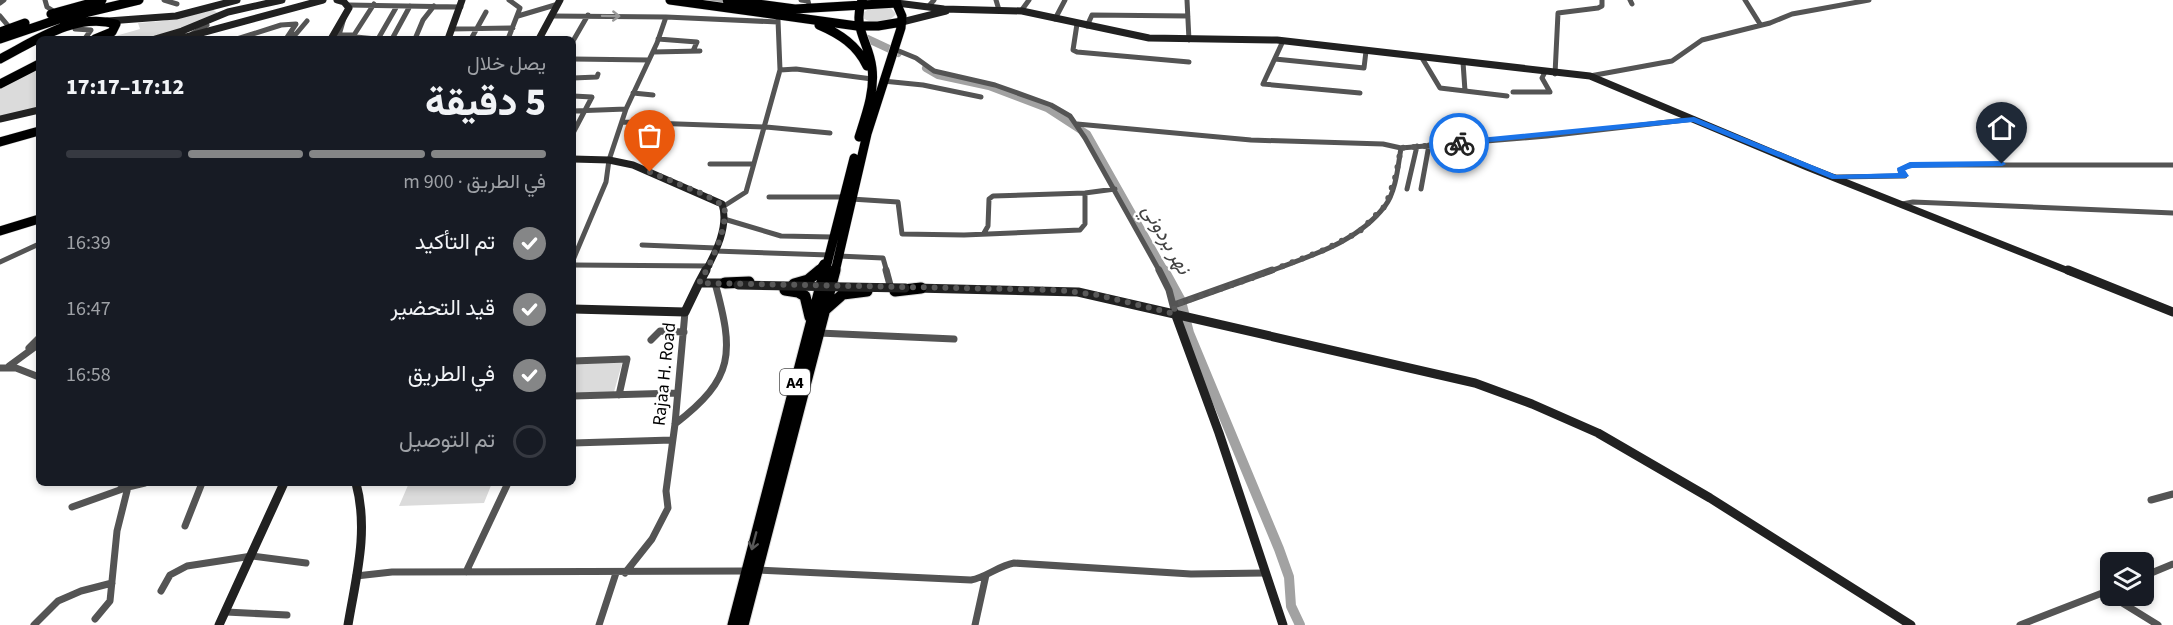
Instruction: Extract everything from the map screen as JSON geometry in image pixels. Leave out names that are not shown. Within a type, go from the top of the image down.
[{"type":"highway","points":[[1,37],[10,28],[102,0]]},
{"type":"highway","points":[[1,37],[57,15],[139,0]]},
{"type":"highway","points":[[670,0],[783,18],[823,27],[846,38],[858,48],[876,79]]},
{"type":"highway","points":[[727,0],[795,9],[896,1],[902,22],[878,26],[857,26],[783,18]]},
{"type":"highway","points":[[751,3],[809,5],[838,1]]},
{"type":"highway","name":"A4","points":[[861,2],[857,26],[876,79]]},
{"type":"highway","points":[[820,21],[828,13],[827,8]]},
{"type":"highway","points":[[97,36],[112,27],[107,22]]},
{"type":"highway","points":[[43,36],[50,32],[107,22],[117,27],[102,36]]},
{"type":"highway","name":"A4","points":[[733,625],[752,570],[815,328],[867,107],[876,79],[893,51],[902,22]]},
{"type":"highway","points":[[0,59],[36,40]]},
{"type":"highway","points":[[0,84],[36,66]]},
{"type":"highway","points":[[0,142],[36,132]]},
{"type":"highway","name":"A4","points":[[815,328],[824,312],[835,272],[832,237],[847,198]]},
{"type":"highway","points":[[0,231],[36,220]]},
{"type":"highway","points":[[720,283],[734,281],[779,284],[804,282],[819,273],[833,256]]},
{"type":"highway","points":[[835,272],[838,281],[843,284],[908,285],[921,288]]},
{"type":"highway","points":[[720,283],[734,287],[802,292],[808,300],[815,328]]},
{"type":"highway","points":[[824,312],[835,299],[847,293],[907,291],[921,288]]},
{"type":"highway","name":"A4","points":[[743,625],[752,570]]},
{"type":"street","points":[[0,3],[4,0]]},
{"type":"street","points":[[45,0],[47,7],[57,15]]},
{"type":"street","points":[[164,0],[177,4]]},
{"type":"street","points":[[107,22],[176,16],[237,0]]},
{"type":"street","points":[[167,36],[182,32],[228,12],[282,0]]},
{"type":"street","points":[[190,36],[323,0]]},
{"type":"street","points":[[337,0],[349,5],[434,6],[461,3],[449,36]]},
{"type":"street","points":[[509,0],[520,6],[509,36]]},
{"type":"street","points":[[801,0],[808,1],[809,5]]},
{"type":"street","points":[[928,7],[934,0]]},
{"type":"street","points":[[996,0],[999,10]]},
{"type":"street","points":[[1021,11],[1029,0]]},
{"type":"street","points":[[1055,18],[1065,0]]},
{"type":"street","points":[[1187,0],[1189,40]]},
{"type":"street","points":[[1555,74],[1558,13],[1598,8],[1602,6],[1602,0]]},
{"type":"street","points":[[1744,0],[1760,24]]},
{"type":"street","points":[[896,1],[928,7],[1021,11],[1140,37],[1283,41],[1555,74],[1590,76],[1672,61],[1702,40],[1779,20],[1795,13],[1869,0]]},
{"type":"street","points":[[540,36],[547,13],[557,2]]},
{"type":"street","points":[[358,36],[374,4]]},
{"type":"street","points":[[333,36],[349,5]]},
{"type":"street","points":[[379,36],[398,6]]},
{"type":"street","points":[[394,36],[410,6]]},
{"type":"street","points":[[416,36],[423,20],[434,6]]},
{"type":"street","points":[[902,22],[956,9]]},
{"type":"street","points":[[472,36],[486,12]]},
{"type":"street","points":[[518,17],[547,13],[783,18],[780,70],[766,127],[746,192],[724,206]]},
{"type":"street","points":[[576,36],[588,15]]},
{"type":"street","points":[[1086,26],[1093,15],[1188,16]]},
{"type":"street","points":[[0,16],[10,28]]},
{"type":"street","points":[[576,253],[602,194],[609,160],[626,109],[650,60],[666,16]]},
{"type":"street","points":[[107,22],[125,17],[142,18]]},
{"type":"street","points":[[291,36],[296,34],[307,21]]},
{"type":"street","points":[[247,36],[282,25],[296,24],[289,36]]},
{"type":"street","points":[[1077,24],[1073,50],[1077,52],[1189,62]]},
{"type":"street","points":[[190,36],[207,26]]},
{"type":"street","points":[[75,27],[91,30],[87,36]]},
{"type":"street","points":[[452,29],[513,28]]},
{"type":"street","points":[[658,39],[697,42],[693,51]]},
{"type":"street","points":[[1283,41],[1263,84],[1360,93]]},
{"type":"street","points":[[653,52],[700,51]]},
{"type":"street","points":[[893,51],[916,58],[934,71],[988,82],[1051,105],[1070,116],[1077,124],[1152,255],[1177,309],[1283,625]]},
{"type":"street","points":[[1275,59],[1363,68],[1366,51]]},
{"type":"street","points":[[1422,58],[1440,88],[1508,96]]},
{"type":"street","points":[[576,59],[650,60]]},
{"type":"street","points":[[1462,62],[1465,90]]},
{"type":"street","points":[[780,70],[796,69],[923,85],[981,97]]},
{"type":"street","points":[[1513,92],[1550,92],[1542,78],[1545,72]]},
{"type":"street","points":[[576,78],[597,77],[598,75]]},
{"type":"street","points":[[1590,76],[2173,312]]},
{"type":"street","points":[[633,93],[653,95]]},
{"type":"street","points":[[576,96],[591,97],[576,127]]},
{"type":"street","points":[[576,111],[626,109]]},
{"type":"street","points":[[0,119],[36,111]]},
{"type":"street","points":[[1077,124],[1251,140],[1383,144],[1401,148],[1547,136],[1694,119]]},
{"type":"street","points":[[622,122],[766,127],[830,133]]},
{"type":"street","points":[[1421,189],[1429,145]]},
{"type":"street","points":[[1407,189],[1417,146]]},
{"type":"street","points":[[1177,309],[1188,302],[1324,250],[1359,232],[1386,205],[1396,175],[1401,148]]},
{"type":"street","points":[[576,159],[609,160],[650,172],[705,195],[724,206]]},
{"type":"street","points":[[711,164],[753,164]]},
{"type":"street","points":[[1835,177],[1905,176],[1900,170],[1910,165],[2173,165]]},
{"type":"street","points":[[984,234],[988,226],[991,197],[1085,193],[1114,189]]},
{"type":"street","points":[[768,197],[847,198],[898,202],[902,234],[984,234],[1080,230],[1085,224],[1085,193]]},
{"type":"street","points":[[1902,204],[1913,202],[2173,213]]},
{"type":"street","points":[[576,309],[685,312],[710,266],[724,219],[724,206]]},
{"type":"street","points":[[724,219],[781,236],[832,237]]},
{"type":"street","points":[[0,262],[20,250],[36,245]]},
{"type":"street","points":[[642,245],[883,258],[890,285]]},
{"type":"street","points":[[576,265],[710,266]]},
{"type":"street","points":[[699,283],[1077,292],[1177,309],[1196,319],[1451,377],[1507,394],[1598,434],[1663,470],[1911,625]]},
{"type":"street","points":[[675,424],[705,402],[722,379],[728,327],[720,283]]},
{"type":"street","name":"Rajaa H. Road","points":[[625,573],[652,539],[668,508],[666,491],[675,424],[685,312]]},
{"type":"street","points":[[815,328],[954,339]]},
{"type":"street","points":[[651,340],[659,331],[684,332]]},
{"type":"street","points":[[23,356],[36,341]]},
{"type":"street","points":[[0,368],[9,366],[36,346]]},
{"type":"street","points":[[576,361],[627,359],[619,395]]},
{"type":"street","points":[[9,366],[27,370],[36,375]]},
{"type":"street","points":[[576,396],[677,393]]},
{"type":"street","points":[[576,443],[672,440]]},
{"type":"street","points":[[72,507],[132,486]]},
{"type":"street","points":[[185,526],[201,486]]},
{"type":"street","points":[[219,625],[283,486]]},
{"type":"street","points":[[348,625],[364,529],[361,496],[357,486]]},
{"type":"street","points":[[466,572],[506,486]]},
{"type":"street","points":[[95,619],[110,601],[113,589],[117,531],[128,487]]},
{"type":"street","points":[[2151,500],[2173,494]]},
{"type":"street","points":[[161,591],[170,575],[187,566],[252,556],[306,563]]},
{"type":"street","points":[[356,576],[392,572],[625,573],[752,570],[971,580],[986,574],[995,567],[1014,563],[1191,574],[1265,573]]},
{"type":"street","points":[[2154,572],[2173,564]]},
{"type":"street","points":[[599,625],[616,573]]},
{"type":"street","points":[[975,625],[986,574]]},
{"type":"street","points":[[34,625],[58,601],[81,591],[112,584]]},
{"type":"street","points":[[2020,625],[2100,597]]},
{"type":"street","points":[[2130,606],[2158,625]]},
{"type":"street","points":[[226,612],[287,615]]},
{"type":"shaded area","points":[[890,7],[896,14],[885,22],[863,18],[863,13],[870,8]]},
{"type":"shaded area","points":[[212,9],[219,14],[176,32],[160,36],[116,36],[140,29],[138,23],[163,21]]},
{"type":"shaded area","points":[[36,69],[36,107],[0,116],[0,87]]},
{"type":"shaded area","points":[[623,360],[614,392],[576,395],[576,363]]},
{"type":"shaded area","points":[[408,486],[491,486],[484,503],[399,506]]},
{"type":"waterway","name":"نهر بردوني","points":[[704,0],[735,4]]},
{"type":"waterway","name":"نهر بردوني","points":[[868,39],[898,53]]},
{"type":"waterway","name":"نهر بردوني","points":[[926,68],[938,75],[989,86],[1047,108],[1087,134],[1165,272]]},
{"type":"waterway","name":"نهر بردوني","points":[[1164,270],[1181,301],[1189,333],[1279,549],[1289,577],[1291,606],[1300,625]]},
{"type":"way so far","points":[[650,172],[717,200],[724,206],[724,219],[710,266],[699,283],[794,287],[1059,290],[1098,295],[1175,314],[1174,305],[1252,278],[1354,236],[1386,205],[1399,164],[1401,148],[1459,143]]},
{"type":"route","points":[[1459,143],[1638,127],[1694,119],[1835,177],[1905,176],[1900,168],[1910,165],[2002,164]]}]
